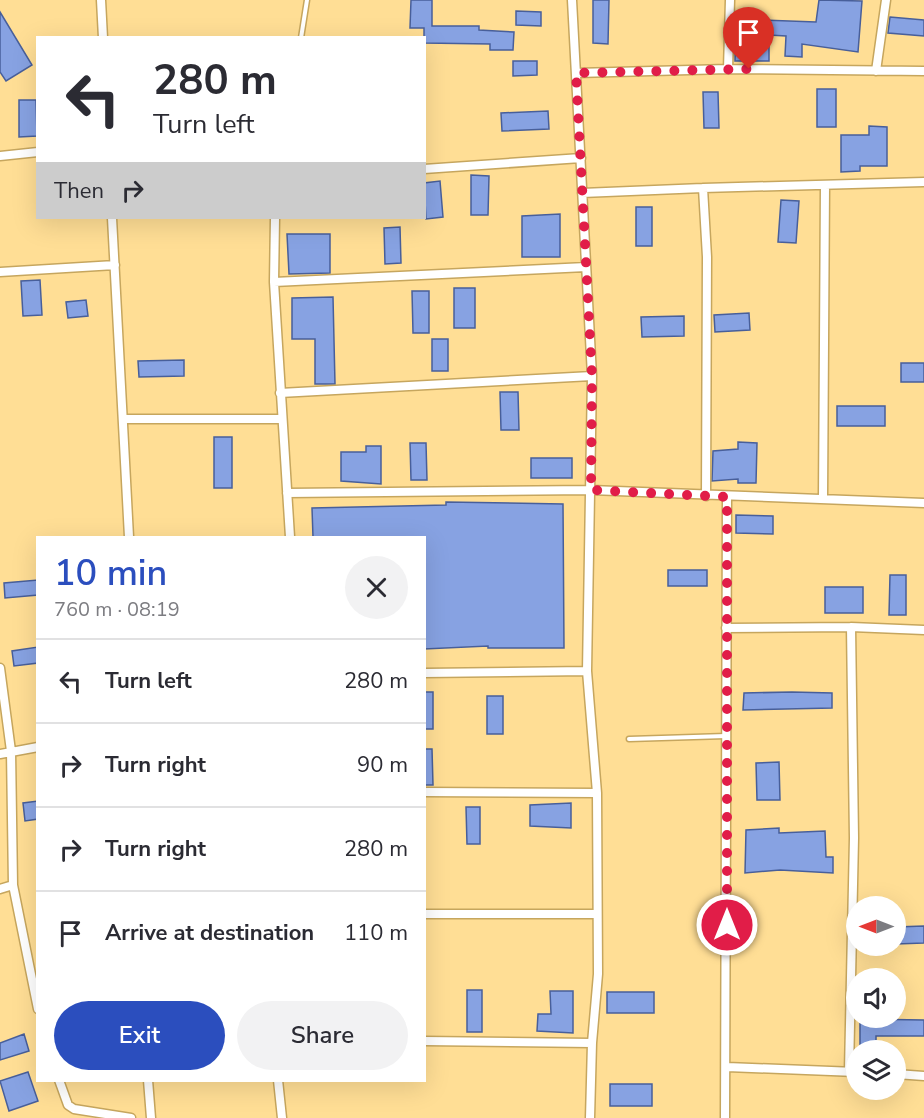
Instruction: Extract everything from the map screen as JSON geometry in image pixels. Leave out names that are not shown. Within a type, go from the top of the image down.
[{"type":"street","points":[[100,0],[102,36]]},
{"type":"street","points":[[573,0],[592,376],[587,671],[597,793],[598,974],[592,1043],[590,1118]]},
{"type":"street","points":[[728,69],[730,0]]},
{"type":"street","points":[[876,71],[886,0]]},
{"type":"street","points":[[576,73],[728,69],[924,71]]},
{"type":"street","points":[[0,156],[36,152]]},
{"type":"street","points":[[426,169],[581,158]]},
{"type":"street","points":[[582,193],[924,182]]},
{"type":"street","points":[[823,498],[825,185]]},
{"type":"street","points":[[704,188],[707,257],[706,496]]},
{"type":"street","points":[[112,219],[125,419],[129,536]]},
{"type":"street","points":[[275,219],[274,282],[290,536]]},
{"type":"street","points":[[0,272],[115,266]]},
{"type":"street","points":[[274,282],[586,267]]},
{"type":"street","points":[[280,393],[592,376]]},
{"type":"street","points":[[125,419],[282,419]]},
{"type":"street","points":[[287,493],[591,490],[924,503]]},
{"type":"street","points":[[725,1118],[727,1067],[727,497]]},
{"type":"street","points":[[726,628],[851,627],[924,630]]},
{"type":"street","points":[[851,627],[854,838],[853,1040]]},
{"type":"street","points":[[0,668],[11,751],[13,885],[36,999]]},
{"type":"street","points":[[426,673],[587,671]]},
{"type":"street","points":[[0,754],[36,747]]},
{"type":"street","points":[[426,792],[597,793]]},
{"type":"street","points":[[0,889],[13,885]]},
{"type":"street","points":[[426,914],[597,914]]},
{"type":"street","points":[[426,1041],[592,1043]]},
{"type":"street","points":[[727,1067],[846,1071]]},
{"type":"street","points":[[906,1075],[924,1076]]},
{"type":"street","points":[[60,1082],[68,1105],[102,1117],[131,1118]]},
{"type":"street","points":[[148,1082],[151,1118]]},
{"type":"street","points":[[278,1082],[282,1118]]},
{"type":"lane","points":[[301,36],[307,0]]},
{"type":"lane","points":[[629,739],[726,736]]},
{"type":"building","points":[[411,0],[432,0],[432,26],[479,26],[479,30],[514,32],[513,50],[490,50],[490,44],[426,43],[424,28],[410,28]]},
{"type":"building","points":[[593,0],[609,0],[608,44],[593,43]]},
{"type":"building","points":[[819,0],[862,1],[858,52],[802,44],[802,57],[785,56],[786,36],[769,35],[769,61],[735,61],[736,19],[816,22]]},
{"type":"building","points":[[516,11],[541,12],[541,26],[516,25]]},
{"type":"building","points":[[0,12],[32,65],[6,81],[0,72]]},
{"type":"building","points":[[890,17],[924,20],[924,36],[888,33]]},
{"type":"building","points":[[513,61],[537,61],[537,75],[513,76]]},
{"type":"building","points":[[817,89],[836,89],[836,127],[817,127]]},
{"type":"building","points":[[703,92],[718,92],[719,128],[704,128]]},
{"type":"building","points":[[19,100],[36,100],[36,136],[19,137]]},
{"type":"building","points":[[548,111],[549,129],[502,131],[501,113]]},
{"type":"building","points":[[869,126],[887,127],[887,166],[860,166],[860,171],[841,172],[841,135],[869,135]]},
{"type":"building","points":[[471,175],[489,176],[488,215],[471,215]]},
{"type":"building","points":[[440,181],[443,217],[426,219],[426,183]]},
{"type":"building","points":[[781,200],[799,201],[796,243],[778,242]]},
{"type":"building","points":[[636,207],[652,207],[652,246],[636,246]]},
{"type":"building","points":[[560,214],[560,257],[522,257],[522,216]]},
{"type":"building","points":[[400,227],[401,263],[385,264],[384,228]]},
{"type":"building","points":[[287,234],[330,234],[330,273],[289,274]]},
{"type":"building","points":[[40,280],[42,315],[23,316],[21,281]]},
{"type":"building","points":[[454,288],[475,288],[475,328],[454,328]]},
{"type":"building","points":[[412,291],[429,291],[429,333],[413,333]]},
{"type":"building","points":[[333,297],[335,384],[315,384],[315,339],[292,339],[292,298]]},
{"type":"building","points":[[86,300],[88,316],[68,318],[66,302]]},
{"type":"building","points":[[749,313],[750,330],[715,332],[714,315]]},
{"type":"building","points":[[684,316],[684,336],[642,337],[641,317]]},
{"type":"building","points":[[432,339],[448,339],[448,371],[432,371]]},
{"type":"building","points":[[184,360],[184,376],[139,377],[138,361]]},
{"type":"building","points":[[901,363],[924,363],[924,382],[901,382]]},
{"type":"building","points":[[500,392],[518,392],[519,430],[501,430]]},
{"type":"building","points":[[837,406],[885,406],[885,426],[837,426]]},
{"type":"building","points":[[214,437],[232,437],[232,488],[214,488]]},
{"type":"building","points":[[738,442],[757,443],[756,483],[738,483],[738,479],[712,481],[713,451],[738,449]]},
{"type":"building","points":[[410,443],[426,443],[427,480],[411,480]]},
{"type":"building","points":[[366,446],[381,446],[381,484],[341,481],[341,452],[366,452]]},
{"type":"building","points":[[531,458],[572,458],[572,478],[531,478]]},
{"type":"building","points":[[446,502],[563,504],[564,648],[488,648],[488,646],[426,649],[426,536],[313,536],[312,508],[446,505]]},
{"type":"building","points":[[736,515],[773,516],[773,534],[736,533]]},
{"type":"building","points":[[668,570],[707,570],[707,586],[668,586]]},
{"type":"building","points":[[890,575],[906,575],[906,615],[889,615]]},
{"type":"building","points":[[36,580],[36,595],[5,598],[4,583]]},
{"type":"building","points":[[825,587],[863,587],[863,613],[825,613]]},
{"type":"building","points":[[36,647],[36,663],[14,666],[12,651]]},
{"type":"building","points":[[426,692],[433,692],[433,729],[426,729]]},
{"type":"building","points":[[744,693],[832,693],[832,708],[743,710]]},
{"type":"building","points":[[487,696],[503,696],[503,734],[487,734]]},
{"type":"building","points":[[426,749],[432,749],[433,785],[426,785]]},
{"type":"building","points":[[779,762],[780,800],[757,800],[756,763]]},
{"type":"building","points":[[36,801],[36,819],[25,821],[23,803]]},
{"type":"building","points":[[571,803],[571,828],[530,826],[530,805]]},
{"type":"building","points":[[466,807],[480,807],[480,844],[467,844]]},
{"type":"building","points":[[779,828],[779,833],[825,831],[826,857],[833,857],[833,873],[780,870],[745,873],[746,830]]},
{"type":"building","points":[[924,926],[924,943],[906,944],[906,927]]},
{"type":"building","points":[[467,990],[482,990],[482,1032],[467,1032]]},
{"type":"building","points":[[550,991],[573,991],[573,1033],[537,1031],[538,1014],[551,1014]]},
{"type":"building","points":[[607,992],[654,992],[654,1013],[607,1013]]},
{"type":"building","points":[[906,1020],[924,1020],[924,1036],[876,1036],[876,1040],[860,1040],[860,1028],[906,1028]]},
{"type":"building","points":[[24,1034],[29,1051],[0,1060],[0,1043]]},
{"type":"building","points":[[28,1072],[38,1101],[9,1111],[0,1081]]},
{"type":"building","points":[[610,1084],[652,1084],[652,1106],[610,1106]]},
{"type":"route","points":[[727,925],[727,497],[591,490],[592,376],[576,73],[749,69]]}]
